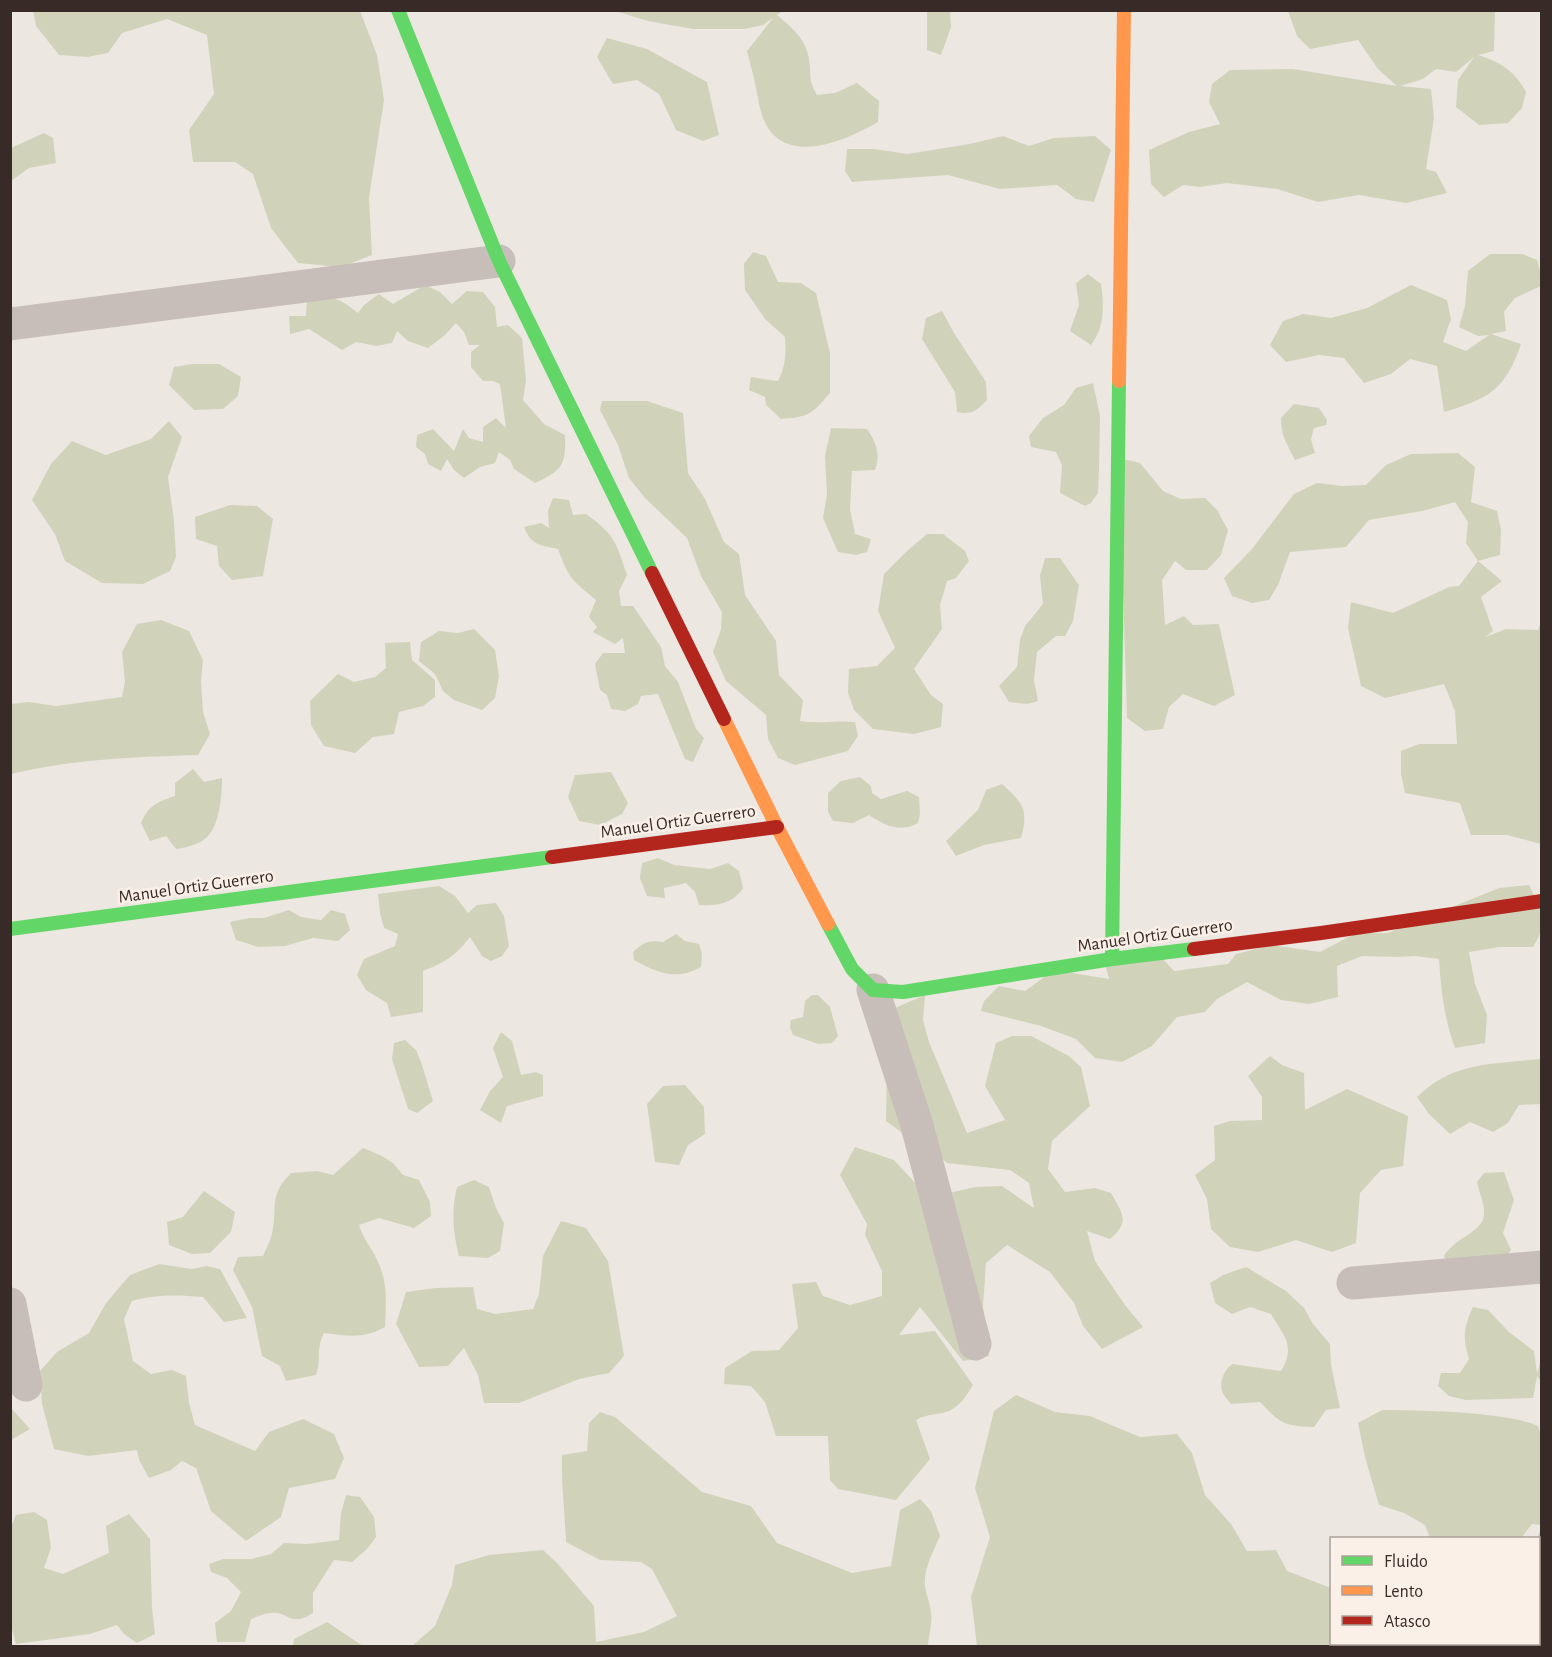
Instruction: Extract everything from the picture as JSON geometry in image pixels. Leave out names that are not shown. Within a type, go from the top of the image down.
[{"type":"street","points":[[398,10],[499,261],[777,827]]},
{"type":"street","points":[[1112,959],[1124,10]]},
{"type":"street","points":[[10,324],[499,261]]},
{"type":"street","name":"Manuel Ortiz Guerrero","points":[[10,929],[777,827],[852,969],[873,990],[903,992],[1112,959],[1542,902]]},
{"type":"street","points":[[873,990],[916,1122],[975,1344]]},
{"type":"street","points":[[1353,1283],[1542,1267]]},
{"type":"street","points":[[10,1304],[26,1384]]},
{"type":"green space","points":[[33,11],[360,11],[377,55],[384,100],[369,198],[372,255],[341,267],[298,263],[271,228],[253,174],[235,162],[193,162],[189,130],[214,94],[207,35],[167,19],[122,33],[108,53],[87,57],[59,55],[36,26]]},
{"type":"green space","points":[[615,11],[783,11],[777,15],[805,45],[811,80],[817,95],[835,93],[857,83],[879,101],[878,122],[831,143],[798,146],[783,142],[771,132],[762,115],[747,51],[773,18],[763,25],[744,29],[693,29],[648,21]]},
{"type":"green space","points":[[927,11],[950,11],[951,27],[941,55],[927,50]]},
{"type":"green space","points":[[1288,11],[1495,11],[1494,51],[1478,55],[1500,64],[1522,85],[1526,92],[1522,108],[1508,123],[1479,125],[1456,107],[1458,80],[1474,57],[1456,72],[1436,69],[1423,79],[1400,86],[1431,89],[1434,118],[1426,169],[1436,172],[1447,193],[1406,203],[1359,195],[1318,202],[1277,189],[1227,183],[1200,187],[1183,185],[1164,197],[1151,184],[1149,150],[1189,132],[1220,124],[1209,102],[1212,84],[1230,70],[1293,69],[1397,86],[1378,69],[1358,40],[1310,49],[1297,36]]},
{"type":"green space","points":[[607,38],[647,49],[707,82],[719,135],[703,141],[676,130],[659,94],[637,80],[613,84],[597,57]]},
{"type":"green space","points":[[44,133],[53,138],[56,163],[29,168],[11,181],[11,148]]},
{"type":"green space","points":[[1003,136],[1029,146],[1054,138],[1095,136],[1111,150],[1094,202],[1076,199],[1057,185],[1000,189],[948,175],[852,182],[845,171],[847,149],[874,149],[907,154]]},
{"type":"green space","points":[[753,252],[766,256],[778,282],[801,283],[816,293],[830,353],[830,393],[814,410],[798,417],[781,419],[766,405],[765,397],[749,390],[751,377],[778,381],[783,370],[785,354],[785,337],[765,319],[745,290],[744,264]]},
{"type":"green space","points":[[1490,254],[1522,254],[1537,260],[1541,286],[1515,298],[1504,312],[1506,331],[1491,334],[1521,344],[1502,382],[1494,390],[1473,402],[1444,412],[1437,366],[1410,359],[1391,374],[1364,383],[1344,358],[1319,355],[1286,362],[1270,345],[1283,321],[1303,314],[1331,318],[1367,308],[1411,285],[1447,300],[1451,319],[1443,342],[1466,351],[1489,335],[1478,336],[1459,327],[1465,306],[1468,271]]},
{"type":"green space","points":[[1088,274],[1101,284],[1103,300],[1099,331],[1091,345],[1070,331],[1079,305],[1076,283]]},
{"type":"green space","points":[[425,285],[440,292],[452,304],[467,291],[483,292],[495,307],[497,327],[508,325],[522,338],[526,380],[523,400],[544,424],[565,435],[563,460],[552,474],[535,483],[514,469],[510,460],[499,452],[495,463],[480,467],[464,478],[454,470],[447,459],[441,471],[428,464],[425,454],[416,447],[417,435],[433,429],[454,451],[463,429],[469,438],[483,442],[483,427],[496,418],[506,428],[500,384],[483,381],[471,367],[471,352],[480,345],[469,345],[464,332],[456,323],[428,348],[408,341],[397,331],[392,343],[376,346],[356,342],[342,350],[309,329],[290,334],[289,316],[306,316],[307,298],[334,298],[358,313],[364,305],[379,294],[393,304]]},
{"type":"green space","points":[[942,311],[986,382],[987,400],[970,412],[957,412],[955,392],[922,339],[926,318]]},
{"type":"green space","points":[[219,364],[241,377],[238,396],[223,409],[194,410],[169,385],[174,367]]},
{"type":"green space","points":[[1093,383],[1100,416],[1098,493],[1091,503],[1085,506],[1060,493],[1062,465],[1056,452],[1031,447],[1029,436],[1043,418],[1064,405],[1076,388]]},
{"type":"green space","points":[[602,401],[647,401],[683,413],[688,473],[705,499],[724,542],[739,554],[745,595],[776,641],[779,675],[803,700],[800,721],[855,722],[858,736],[848,751],[795,765],[778,758],[768,739],[766,715],[726,681],[713,652],[721,629],[722,612],[701,576],[687,538],[645,498],[629,478],[618,445],[600,410]]},
{"type":"green space","points":[[1294,404],[1319,408],[1327,420],[1326,425],[1314,428],[1311,439],[1315,453],[1295,460],[1283,435],[1281,425],[1281,418]]},
{"type":"green space","points":[[169,421],[182,437],[168,477],[176,557],[170,571],[143,584],[102,583],[65,561],[55,534],[32,500],[51,464],[72,441],[106,455],[151,439]]},
{"type":"green space","points":[[831,428],[867,429],[877,448],[878,459],[875,470],[852,471],[850,509],[855,534],[871,539],[867,552],[856,555],[838,552],[823,518],[827,494],[825,456]]},
{"type":"green space","points":[[1458,453],[1475,467],[1471,502],[1497,511],[1501,530],[1500,555],[1478,561],[1466,543],[1468,522],[1455,502],[1422,511],[1369,520],[1346,547],[1290,552],[1278,585],[1269,600],[1252,603],[1232,596],[1224,578],[1252,549],[1294,494],[1317,483],[1342,486],[1366,485],[1386,465],[1411,454]]},
{"type":"green space","points":[[1119,458],[1140,463],[1163,491],[1181,499],[1205,498],[1217,510],[1228,530],[1221,555],[1207,570],[1186,570],[1175,561],[1162,580],[1165,625],[1184,616],[1193,625],[1219,624],[1235,695],[1214,706],[1183,694],[1169,707],[1163,729],[1145,731],[1127,718]]},
{"type":"green space","points":[[553,498],[569,500],[573,515],[586,514],[609,534],[617,547],[627,575],[619,591],[621,606],[633,606],[661,647],[665,666],[678,682],[696,729],[704,738],[693,762],[685,759],[658,694],[641,696],[638,704],[625,711],[611,709],[607,695],[600,690],[595,664],[603,653],[625,653],[623,638],[615,644],[593,632],[597,627],[589,617],[596,600],[572,578],[558,549],[534,541],[524,527],[541,523],[549,528],[548,511]]},
{"type":"green space","points":[[230,505],[257,506],[273,519],[263,576],[232,580],[219,566],[217,546],[196,539],[195,517]]},
{"type":"green space","points":[[927,534],[943,534],[965,551],[969,561],[956,578],[947,581],[940,605],[942,629],[914,669],[931,695],[943,704],[941,727],[914,734],[873,729],[854,710],[848,693],[849,669],[877,666],[895,648],[878,611],[884,574]]},
{"type":"green space","points":[[1045,558],[1060,558],[1079,585],[1073,621],[1065,636],[1056,636],[1037,652],[1034,680],[1038,701],[1027,704],[1009,702],[999,686],[1017,667],[1020,640],[1025,626],[1043,604],[1040,576]]},
{"type":"green space","points":[[1478,561],[1502,581],[1481,597],[1493,631],[1485,637],[1506,629],[1538,630],[1541,622],[1541,844],[1507,835],[1471,835],[1460,803],[1405,793],[1401,774],[1401,751],[1419,744],[1457,744],[1455,711],[1444,684],[1385,698],[1361,686],[1348,628],[1351,602],[1393,613],[1449,587],[1459,586]]},
{"type":"green space","points":[[161,620],[189,631],[203,660],[201,681],[203,712],[210,734],[198,755],[80,762],[11,774],[11,704],[29,702],[56,706],[122,697],[125,682],[122,652],[137,624]]},
{"type":"green space","points":[[474,629],[495,650],[499,676],[495,698],[482,710],[454,700],[443,691],[435,674],[419,661],[421,642],[439,631],[458,633]]},
{"type":"green space","points":[[410,642],[412,660],[435,680],[435,697],[423,706],[399,712],[394,734],[373,737],[355,753],[324,746],[311,725],[310,701],[338,674],[354,682],[375,677],[386,668],[385,643]]},
{"type":"green space","points":[[193,769],[204,782],[222,778],[219,809],[211,832],[200,842],[176,849],[166,836],[150,841],[141,823],[144,817],[154,805],[175,796],[175,783]]},
{"type":"green space","points":[[611,772],[628,803],[622,814],[600,825],[579,821],[568,797],[575,775]]},
{"type":"green space","points":[[860,777],[871,786],[872,793],[881,799],[907,791],[919,797],[918,823],[899,828],[869,815],[853,823],[833,821],[828,812],[828,793],[841,781]]},
{"type":"green space","points":[[1002,784],[1022,808],[1024,820],[1021,838],[984,845],[956,856],[946,841],[978,810],[986,790]]},
{"type":"green space","points":[[658,858],[674,865],[710,869],[728,863],[739,871],[743,888],[729,901],[712,905],[699,905],[695,892],[686,883],[664,888],[665,898],[647,896],[640,878],[642,863]]},
{"type":"green space","points":[[1529,885],[1540,909],[1542,923],[1533,947],[1499,947],[1469,952],[1475,984],[1487,1015],[1485,1043],[1455,1048],[1444,1004],[1439,959],[1415,956],[1362,956],[1337,966],[1338,997],[1309,1004],[1281,1000],[1247,982],[1217,999],[1205,1012],[1177,1017],[1152,1046],[1122,1062],[1095,1058],[1076,1039],[1041,1026],[981,1011],[984,1001],[999,986],[1025,991],[1054,970],[1109,979],[1103,956],[1151,946],[1174,971],[1228,964],[1236,954],[1272,945],[1320,952],[1356,933],[1388,933],[1499,888]]},
{"type":"green space","points":[[439,886],[455,896],[468,913],[477,905],[496,903],[504,916],[509,946],[502,956],[491,961],[482,956],[470,937],[449,958],[423,971],[423,1012],[391,1017],[387,1003],[366,990],[357,975],[364,959],[395,946],[398,934],[384,928],[378,894]]},
{"type":"green space","points":[[289,910],[301,917],[321,920],[331,910],[345,914],[350,930],[338,941],[313,938],[285,946],[258,947],[236,940],[230,922],[264,918]]},
{"type":"green space","points":[[676,934],[685,941],[699,944],[702,954],[701,967],[683,974],[667,974],[634,960],[633,952],[640,946],[647,942],[663,942]]},
{"type":"green space","points":[[812,995],[818,995],[830,1007],[838,1036],[832,1043],[818,1044],[793,1035],[790,1027],[791,1020],[803,1017],[805,1001]]},
{"type":"green space","points":[[925,995],[923,1020],[929,1042],[967,1133],[1005,1120],[985,1086],[996,1043],[1012,1036],[1031,1036],[1069,1056],[1081,1067],[1090,1106],[1052,1141],[1048,1169],[1065,1192],[1095,1188],[1111,1193],[1121,1212],[1121,1227],[1110,1239],[1087,1231],[1095,1261],[1143,1327],[1102,1349],[1083,1326],[1074,1303],[1050,1272],[1007,1245],[986,1263],[983,1307],[989,1356],[963,1361],[920,1307],[899,1335],[935,1331],[973,1385],[963,1400],[953,1409],[916,1420],[930,1459],[896,1500],[838,1489],[830,1480],[828,1436],[776,1436],[765,1402],[751,1386],[724,1384],[725,1368],[752,1351],[779,1350],[798,1328],[792,1284],[816,1282],[823,1296],[850,1305],[882,1296],[882,1271],[865,1235],[867,1224],[840,1175],[855,1147],[894,1160],[917,1185],[937,1196],[975,1187],[1002,1186],[1034,1208],[1029,1183],[1010,1170],[947,1163],[932,1149],[912,1140],[886,1121],[888,1011]]},
{"type":"green space","points":[[501,1032],[512,1041],[521,1075],[536,1072],[543,1075],[543,1096],[507,1106],[501,1123],[480,1110],[490,1091],[503,1077],[493,1048]]},
{"type":"green space","points":[[405,1040],[416,1050],[433,1101],[417,1113],[408,1109],[392,1059],[394,1043]]},
{"type":"green space","points":[[1270,1056],[1282,1065],[1304,1073],[1305,1110],[1347,1089],[1408,1116],[1403,1166],[1381,1170],[1360,1193],[1356,1243],[1332,1252],[1296,1240],[1258,1252],[1230,1247],[1211,1229],[1207,1199],[1195,1175],[1215,1160],[1214,1126],[1230,1121],[1262,1120],[1262,1097],[1248,1076]]},
{"type":"green space","points":[[1541,1059],[1541,1104],[1519,1105],[1508,1123],[1493,1132],[1470,1122],[1450,1134],[1429,1114],[1417,1097],[1431,1085],[1460,1070],[1475,1066]]},
{"type":"green space","points":[[685,1085],[704,1107],[705,1134],[688,1145],[679,1165],[655,1162],[647,1104],[663,1086]]},
{"type":"green space","points":[[363,1148],[393,1163],[403,1175],[419,1180],[430,1202],[431,1216],[414,1228],[379,1218],[359,1225],[381,1270],[386,1294],[385,1327],[362,1335],[324,1333],[316,1375],[286,1381],[280,1366],[262,1356],[252,1307],[233,1270],[238,1257],[263,1256],[272,1234],[276,1195],[291,1173],[317,1171],[333,1175]]},
{"type":"green space","points":[[1504,1172],[1514,1200],[1503,1233],[1511,1250],[1503,1262],[1447,1265],[1444,1256],[1482,1221],[1484,1207],[1477,1182],[1484,1173]]},
{"type":"green space","points":[[474,1180],[489,1187],[504,1223],[500,1251],[488,1258],[459,1256],[455,1238],[453,1213],[457,1187]]},
{"type":"green space","points":[[204,1191],[235,1212],[231,1232],[210,1253],[192,1254],[169,1245],[167,1222],[183,1217]]},
{"type":"green space","points":[[561,1221],[586,1228],[608,1261],[624,1356],[609,1373],[579,1379],[519,1403],[484,1403],[478,1375],[464,1348],[448,1366],[419,1367],[396,1324],[406,1292],[473,1287],[477,1309],[495,1314],[533,1309],[539,1294],[543,1256]]},
{"type":"green space","points":[[159,1264],[192,1269],[207,1266],[220,1269],[247,1318],[224,1322],[203,1297],[167,1296],[132,1301],[124,1319],[133,1361],[151,1374],[172,1370],[186,1376],[189,1403],[195,1425],[255,1451],[269,1432],[303,1419],[334,1434],[344,1458],[335,1479],[289,1488],[281,1517],[246,1541],[211,1511],[196,1468],[182,1461],[171,1470],[149,1478],[139,1460],[137,1450],[88,1456],[54,1449],[42,1404],[40,1371],[57,1352],[89,1333],[106,1303],[130,1275]]},
{"type":"green space","points":[[1246,1267],[1286,1291],[1304,1308],[1313,1324],[1330,1344],[1331,1365],[1340,1408],[1326,1410],[1314,1427],[1296,1426],[1284,1422],[1260,1402],[1231,1404],[1223,1393],[1221,1383],[1223,1375],[1233,1364],[1281,1371],[1288,1355],[1284,1335],[1271,1314],[1250,1307],[1232,1314],[1215,1303],[1210,1283],[1223,1275]]},
{"type":"green space","points":[[1473,1307],[1488,1310],[1509,1332],[1534,1351],[1537,1374],[1541,1359],[1541,1381],[1537,1376],[1533,1398],[1466,1400],[1449,1396],[1438,1386],[1441,1373],[1460,1373],[1469,1359],[1465,1332]]},
{"type":"green space","points":[[1016,1395],[1055,1412],[1090,1416],[1140,1437],[1177,1434],[1192,1453],[1205,1495],[1231,1524],[1247,1551],[1276,1550],[1287,1571],[1330,1588],[1330,1645],[1540,1645],[1540,1537],[1537,1537],[1541,1528],[1541,1646],[977,1646],[971,1597],[990,1537],[975,1488],[994,1411]]},
{"type":"green space","points":[[11,1408],[30,1429],[10,1440]]},
{"type":"green space","points":[[1382,1410],[1479,1414],[1517,1419],[1538,1426],[1542,1438],[1541,1525],[1532,1524],[1522,1537],[1430,1537],[1425,1525],[1404,1513],[1379,1505],[1358,1423]]},
{"type":"green space","points":[[600,1412],[615,1417],[702,1492],[751,1506],[777,1543],[852,1573],[891,1566],[900,1510],[920,1499],[931,1511],[940,1536],[925,1580],[931,1613],[928,1646],[412,1646],[435,1626],[452,1585],[455,1565],[489,1555],[543,1550],[594,1606],[596,1642],[644,1632],[677,1616],[652,1569],[641,1562],[600,1560],[566,1542],[562,1455],[587,1451],[589,1423]]},
{"type":"green space","points":[[346,1495],[360,1497],[374,1517],[376,1537],[367,1549],[352,1562],[334,1560],[313,1593],[313,1613],[299,1619],[277,1613],[264,1614],[251,1619],[245,1642],[217,1642],[215,1623],[231,1611],[241,1592],[227,1578],[211,1572],[209,1564],[223,1559],[251,1559],[271,1554],[284,1543],[307,1544],[339,1540],[341,1513]]},
{"type":"green space","points":[[34,1512],[47,1520],[51,1548],[44,1568],[63,1574],[109,1553],[106,1526],[129,1514],[150,1539],[155,1634],[137,1643],[124,1634],[117,1625],[90,1634],[16,1644],[10,1622],[11,1527],[16,1515]]},
{"type":"green space","points":[[327,1622],[363,1646],[293,1646],[294,1639]]},
{"type":"traffic: fast","points":[[398,10],[499,261],[652,573]]},
{"type":"traffic: fast","points":[[1112,959],[1119,381]]},
{"type":"traffic: fast","points":[[10,929],[552,857]]},
{"type":"traffic: fast","points":[[828,924],[852,969],[873,990],[903,992],[1112,959],[1194,949]]},
{"type":"traffic: slow","points":[[1119,381],[1124,10]]},
{"type":"traffic: slow","points":[[724,719],[828,924]]},
{"type":"traffic: jam","points":[[652,573],[724,719]]},
{"type":"traffic: jam","points":[[552,857],[777,827]]},
{"type":"traffic: jam","points":[[1194,949],[1542,901]]}]
